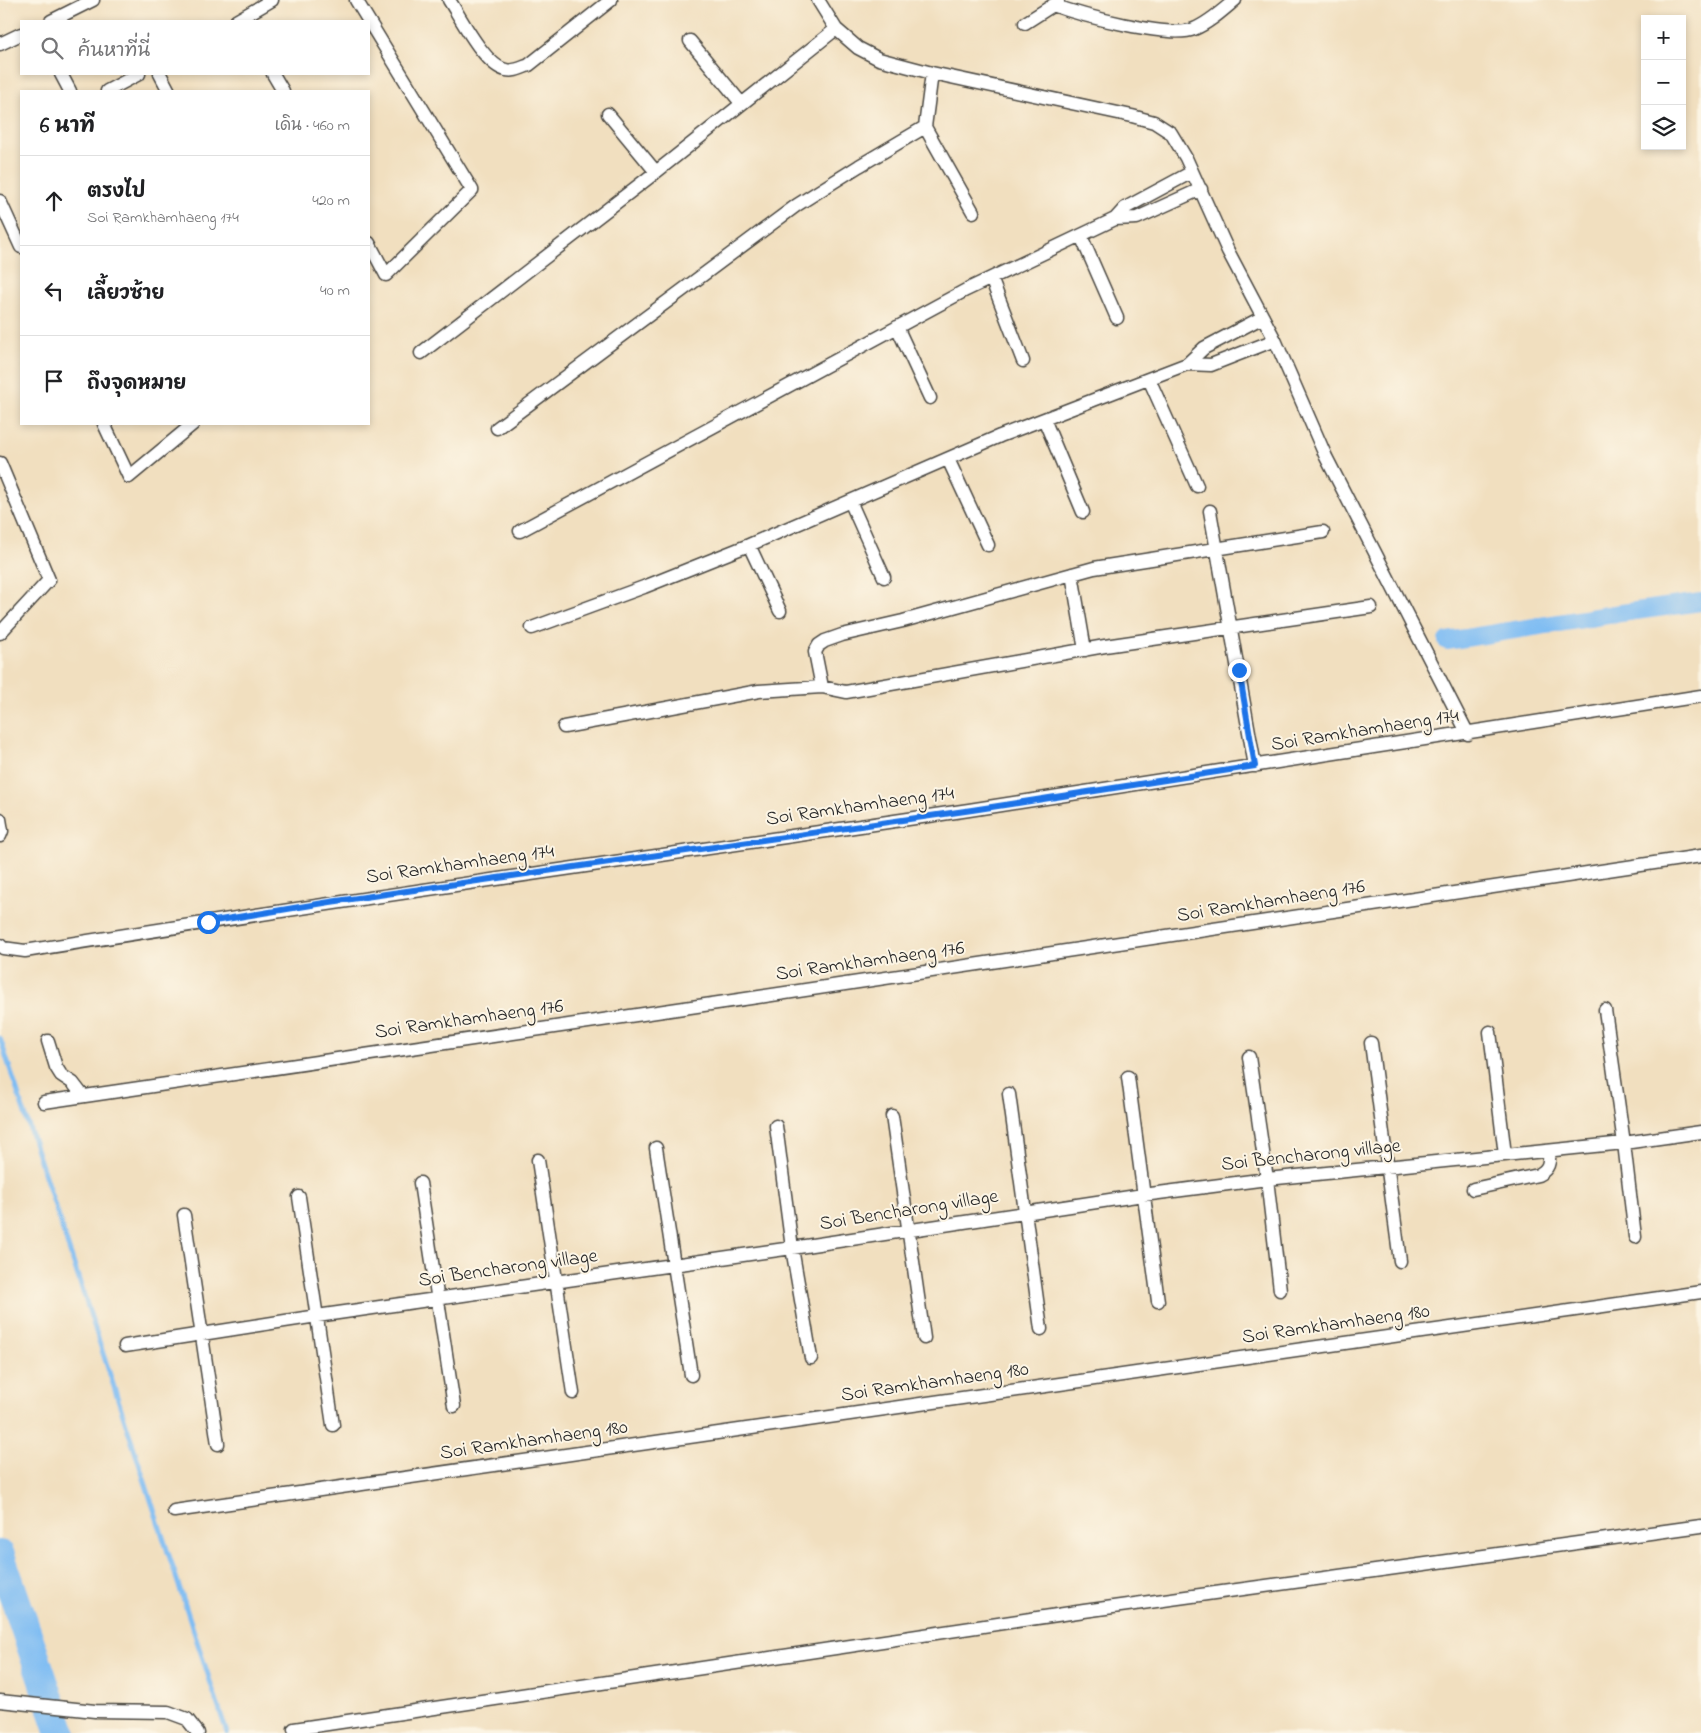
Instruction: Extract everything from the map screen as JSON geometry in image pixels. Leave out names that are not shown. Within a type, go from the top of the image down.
[{"type":"street","points":[[53,20],[93,0]]},
{"type":"street","points":[[240,20],[272,0]]},
{"type":"street","points":[[356,0],[368,20]]},
{"type":"street","points":[[449,0],[487,58],[498,67],[506,70],[516,70],[529,65],[611,0]]},
{"type":"street","points":[[818,0],[836,29],[858,48],[879,58],[932,73],[1154,122],[1171,133],[1201,189],[1228,251],[1275,340],[1326,457],[1468,734]]},
{"type":"street","points":[[1025,22],[1057,3],[1091,17],[1181,32],[1201,26],[1235,0]]},
{"type":"street","points":[[370,23],[472,190],[386,275],[370,245]]},
{"type":"street","points":[[422,353],[656,172],[836,29]]},
{"type":"street","points":[[0,44],[20,34]]},
{"type":"street","points":[[690,41],[741,104]]},
{"type":"street","points":[[932,73],[925,127],[973,212]]},
{"type":"street","points":[[62,75],[69,90]]},
{"type":"street","points":[[109,90],[137,75]]},
{"type":"street","points":[[161,75],[168,90]]},
{"type":"street","points":[[274,75],[282,90]]},
{"type":"street","points":[[608,114],[656,172]]},
{"type":"street","points":[[497,428],[783,215],[859,166],[925,127]]},
{"type":"street","points":[[520,531],[897,327],[991,278],[1115,219],[1125,208],[1192,172]]},
{"type":"street","points":[[1115,219],[1137,218],[1201,189]]},
{"type":"street","points":[[0,201],[20,244]]},
{"type":"street","points":[[1081,236],[1117,318]]},
{"type":"street","points":[[991,278],[1023,361]]},
{"type":"street","points":[[1187,364],[1204,348],[1263,317]]},
{"type":"street","points":[[897,327],[930,398]]},
{"type":"street","points":[[532,628],[644,587],[749,545],[948,459],[1149,378],[1187,364],[1211,365],[1275,340]]},
{"type":"street","points":[[1149,378],[1197,486]]},
{"type":"street","points":[[1044,419],[1083,512]]},
{"type":"street","points":[[104,425],[129,477],[192,425]]},
{"type":"street","points":[[948,459],[988,545]]},
{"type":"street","points":[[0,462],[49,580],[0,633]]},
{"type":"street","points":[[850,501],[884,576]]},
{"type":"street","points":[[1210,511],[1255,766]]},
{"type":"street","points":[[822,687],[815,652],[818,645],[825,641],[1094,568],[1323,532]]},
{"type":"street","points":[[749,545],[780,611]]},
{"type":"street","points":[[1072,574],[1085,650]]},
{"type":"street","points":[[564,727],[759,691],[822,687],[846,692],[1085,650],[1371,607]]},
{"type":"street","name":"Soi Ramkhamhaeng 174","points":[[0,945],[8,949],[25,951],[330,902],[972,810],[1468,734],[1701,696]]},
{"type":"street","points":[[0,819],[2,831],[0,836]]},
{"type":"street","name":"Soi Ramkhamhaeng 176","points":[[44,1102],[986,964],[1701,856]]},
{"type":"street","points":[[1605,1010],[1635,1237]]},
{"type":"street","points":[[1490,1032],[1504,1155]]},
{"type":"street","points":[[48,1041],[56,1067],[61,1074],[73,1083],[83,1096]]},
{"type":"street","points":[[1370,1044],[1400,1261]]},
{"type":"street","points":[[1249,1057],[1267,1179],[1280,1290]]},
{"type":"street","points":[[1128,1077],[1142,1195],[1158,1301]]},
{"type":"street","points":[[1009,1094],[1041,1329]]},
{"type":"street","points":[[892,1116],[924,1338]]},
{"type":"street","points":[[776,1126],[792,1248],[811,1358]]},
{"type":"street","name":"Soi Bencharong village","points":[[125,1346],[438,1298],[792,1248],[1142,1195],[1267,1179],[1624,1143],[1701,1132]]},
{"type":"street","points":[[656,1148],[691,1374]]},
{"type":"street","points":[[1474,1189],[1538,1175],[1546,1171],[1550,1160],[1550,1151]]},
{"type":"street","points":[[538,1160],[573,1393]]},
{"type":"street","points":[[420,1183],[454,1406]]},
{"type":"street","points":[[299,1197],[333,1425]]},
{"type":"street","points":[[184,1215],[218,1444]]},
{"type":"street","name":"Soi Ramkhamhaeng 180","points":[[174,1511],[1701,1292]]},
{"type":"street","points":[[294,1729],[1084,1611],[1701,1526]]},
{"type":"street","points":[[2,1701],[96,1711],[168,1712],[186,1718],[198,1733]]},
{"type":"waterway","points":[[1447,641],[1701,602]]},
{"type":"waterway","points":[[0,1038],[227,1733]]},
{"type":"waterway","points":[[0,1555],[61,1733]]},
{"type":"route","points":[[208,922],[330,902],[972,810],[1255,766],[1239,670]]}]
